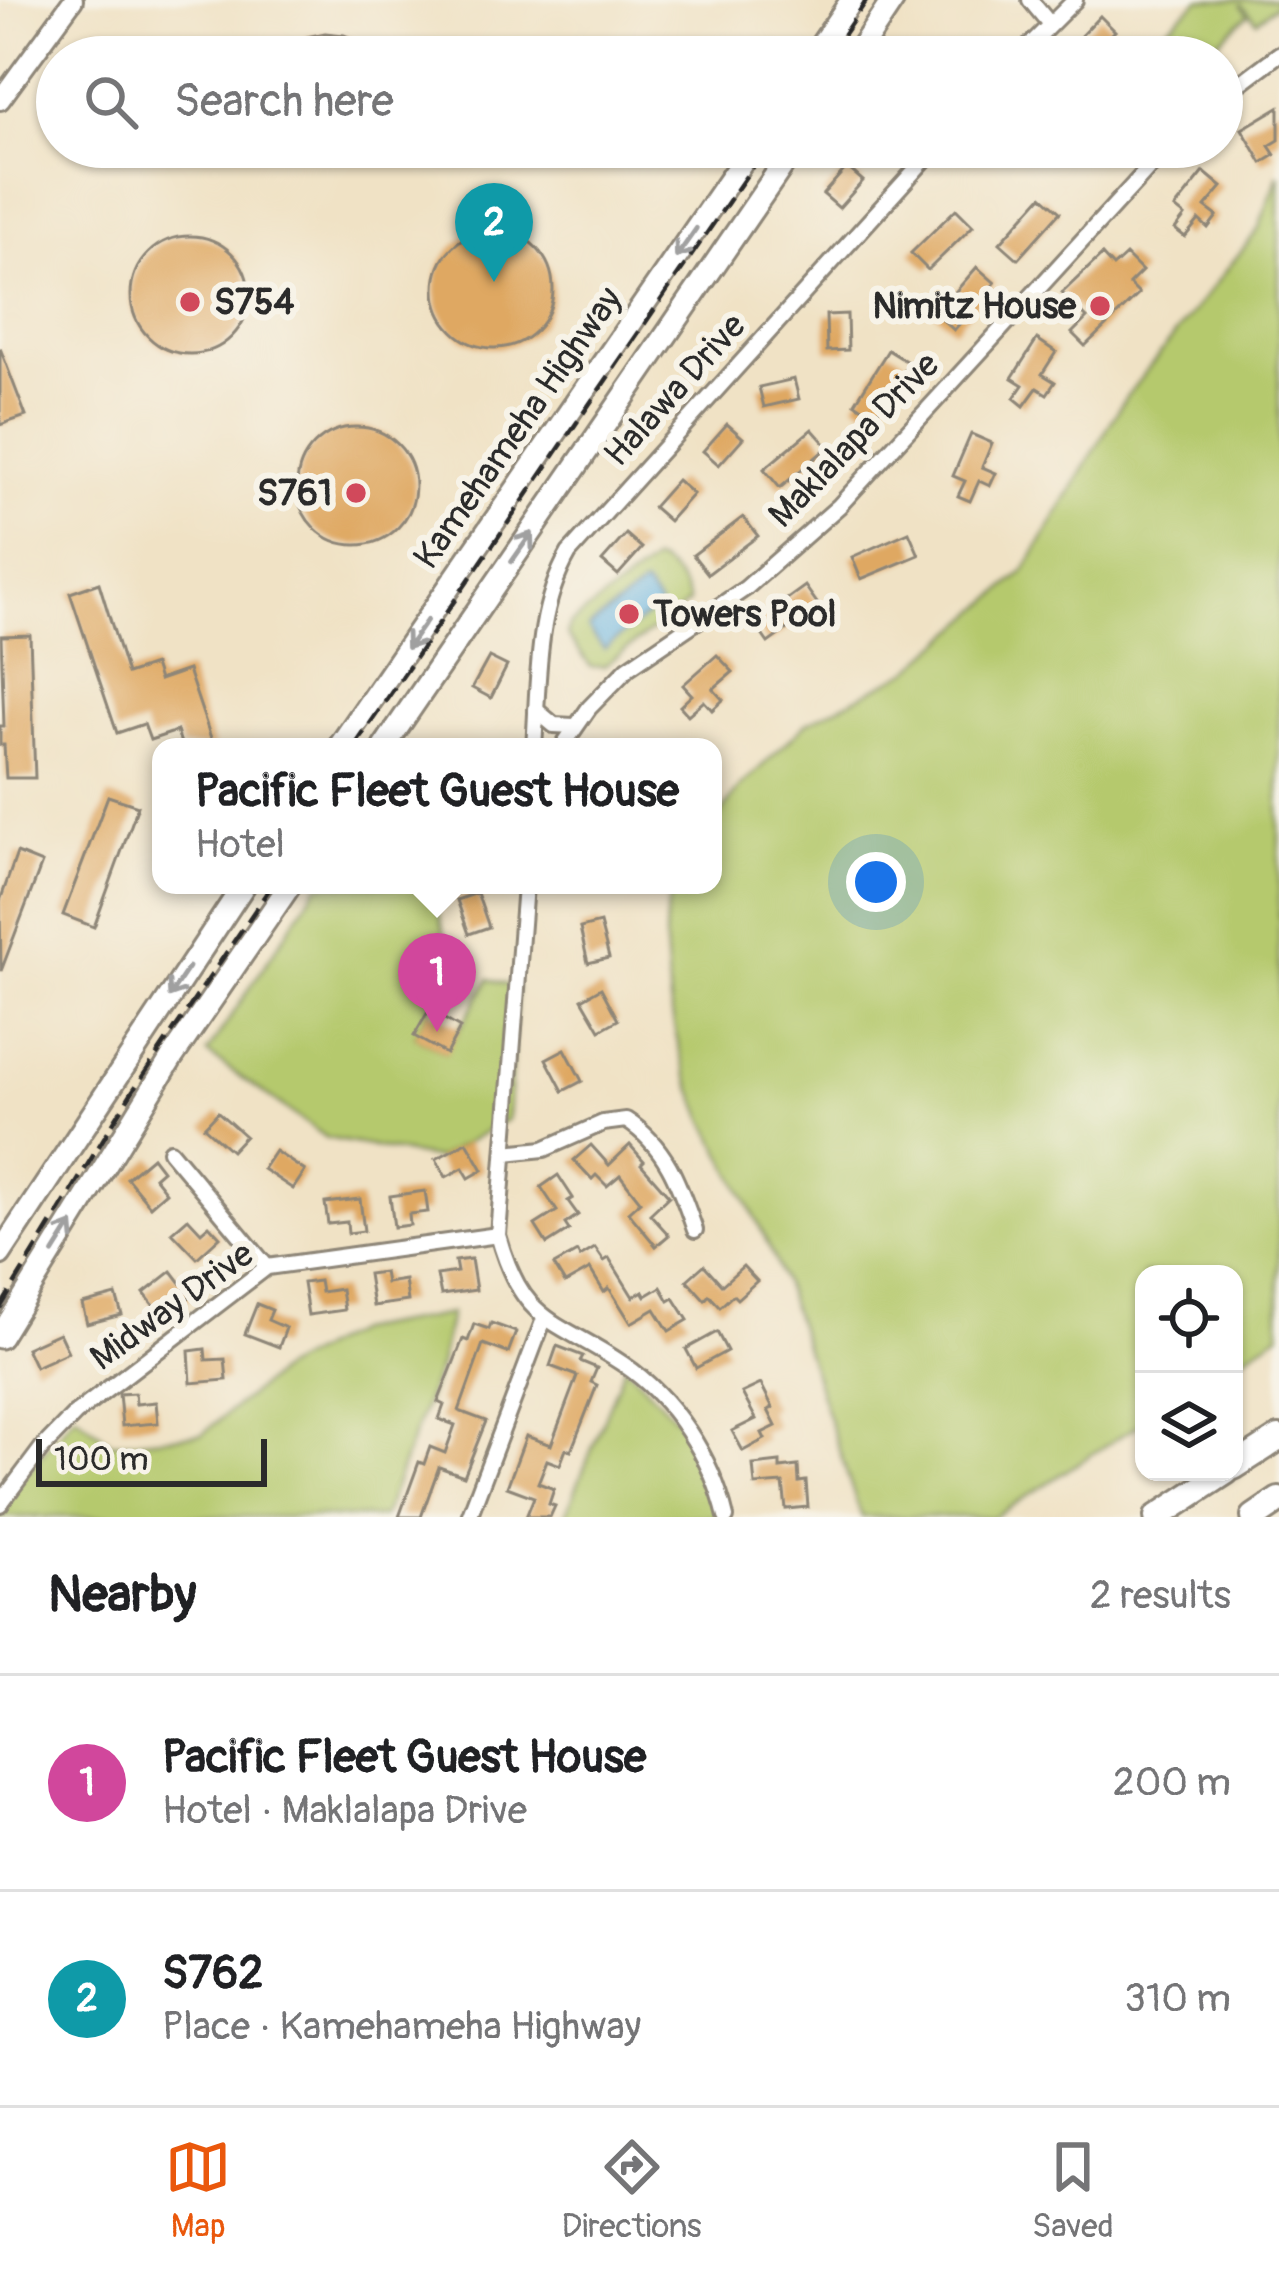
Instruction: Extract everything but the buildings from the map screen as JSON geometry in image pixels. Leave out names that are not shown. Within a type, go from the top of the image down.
[{"type":"highway","points":[[1243,1461],[1279,1438]]},
{"type":"highway","points":[[1157,1517],[1212,1481]]},
{"type":"highway","points":[[1254,1517],[1279,1501]]},
{"type":"main road","points":[[828,36],[852,0]]},
{"type":"main road","points":[[869,36],[893,0]]},
{"type":"main road","name":"Kamehameha Highway","points":[[345,738],[738,168]]},
{"type":"main road","name":"Kamehameha Highway","points":[[391,738],[781,168]]},
{"type":"main road","points":[[0,1253],[238,894]]},
{"type":"main road","points":[[0,1337],[171,1059],[284,894]]},
{"type":"street","points":[[47,36],[73,0]]},
{"type":"street","points":[[1030,0],[1049,23]]},
{"type":"street","points":[[1037,36],[1075,0]]},
{"type":"street","points":[[0,100],[36,51]]},
{"type":"street","points":[[1243,82],[1279,54]]},
{"type":"street","name":"Halawa Drive","points":[[535,738],[543,616],[569,553],[917,168]]},
{"type":"street","name":"Maklalapa Drive","points":[[567,738],[628,668],[746,588],[839,506],[1149,168]]},
{"type":"street","points":[[536,710],[554,725],[574,726]]},
{"type":"street","points":[[524,894],[498,1235],[513,1282],[544,1319],[625,1365],[664,1398],[706,1462],[726,1517]]},
{"type":"street","points":[[506,1153],[544,1149],[603,1123],[626,1120],[665,1157],[695,1230]]},
{"type":"street","points":[[170,1151],[266,1267]]},
{"type":"street","name":"Midway Drive","points":[[0,1504],[41,1448],[76,1414],[266,1267],[498,1235]]},
{"type":"street","points":[[469,1517],[544,1319]]},
{"type":"green space","points":[[1199,0],[1279,0],[1257,21],[1240,4],[1248,15],[1224,36],[1157,36]]},
{"type":"green space","points":[[1279,174],[1279,1334],[1243,1357],[1243,1265],[1135,1265],[1135,1427],[994,1517],[862,1517],[773,1256],[686,1071],[667,976],[669,901],[672,894],[722,894],[722,813],[739,788],[807,723],[910,670],[1024,572],[1125,398],[1258,230]]},
{"type":"green space","name":"Towers Pool","points":[[654,561],[676,578],[689,603],[604,666],[591,667],[567,635],[569,625]]},
{"type":"green space","points":[[312,894],[433,894],[454,968],[439,975],[415,1036],[445,1053],[489,979],[517,988],[508,1119],[436,1159],[327,1138],[207,1053]]},
{"type":"green space","points":[[450,1314],[439,1366],[383,1517],[0,1517],[0,1504],[75,1414],[112,1443],[202,1434],[279,1371],[354,1331]]},
{"type":"green space","points":[[625,1365],[687,1430],[726,1517],[565,1517]]},
{"type":"water","points":[[644,585],[660,606],[604,649],[588,628]]},
{"type":"railway","points":[[842,36],[867,0]]},
{"type":"railway","points":[[360,738],[752,168]]},
{"type":"railway","points":[[0,1308],[132,1092],[266,894]]},
{"type":"place","name":"S762","points":[[494,282]]},
{"type":"place","name":"S754","points":[[190,302]]},
{"type":"place","name":"Nimitz House","points":[[1100,306]]},
{"type":"place","name":"S761","points":[[356,493]]},
{"type":"place","name":"Towers Pool","points":[[629,614]]},
{"type":"place","name":"Pacific Fleet Guest House","points":[[437,1032]]}]
